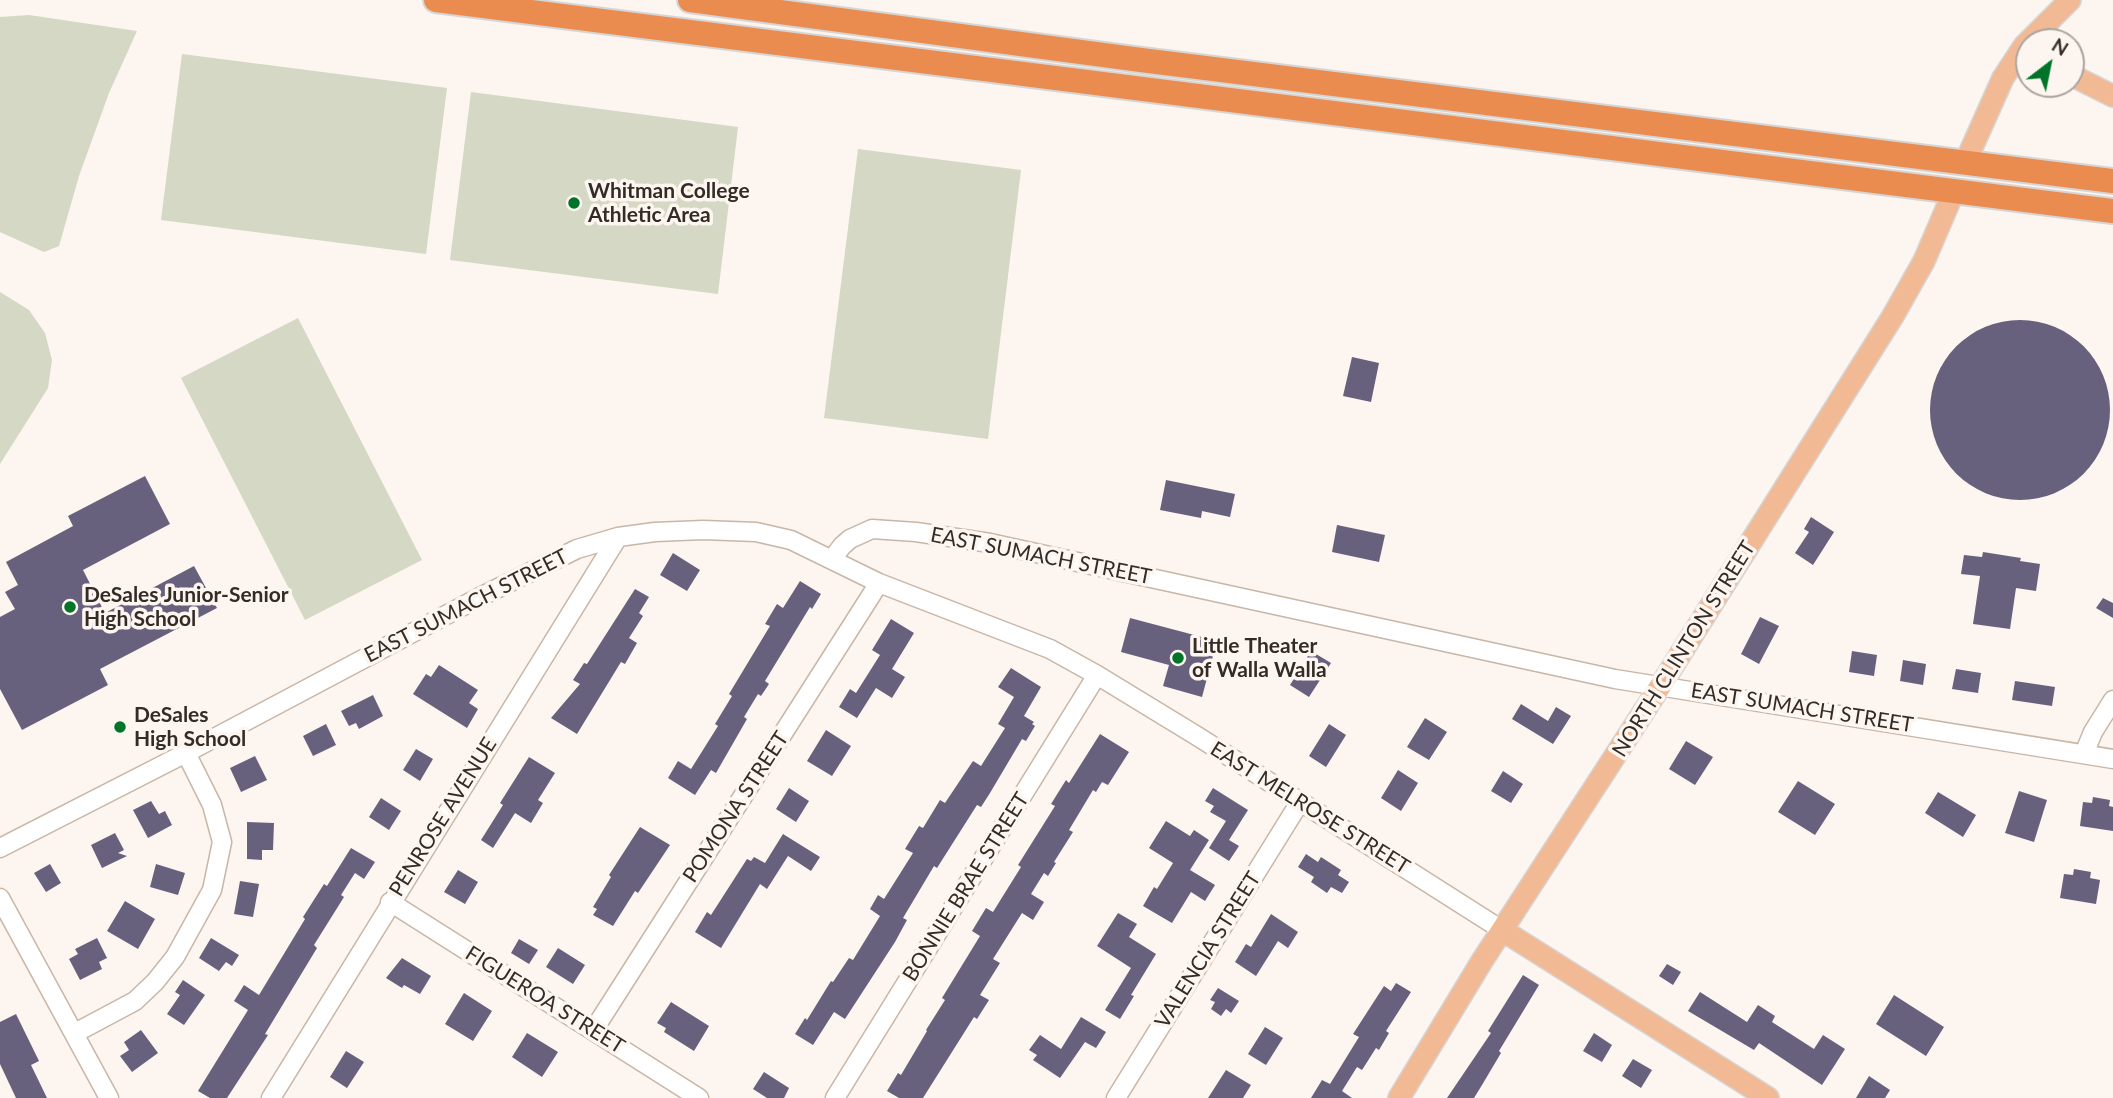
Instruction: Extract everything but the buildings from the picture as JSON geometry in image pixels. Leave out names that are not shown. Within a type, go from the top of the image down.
[{"type":"highway","points":[[436,0],[2113,211]]},
{"type":"highway","points":[[690,0],[1142,60],[2113,181]]},
{"type":"highway","points":[[1574,143],[1762,153],[1943,173],[1956,172],[1965,163]]},
{"type":"highway","points":[[1954,191],[1963,183],[1985,181],[2113,195]]},
{"type":"main road","points":[[2045,28],[2070,0]]},
{"type":"main road","points":[[1965,163],[2003,78],[2015,63]]},
{"type":"main road","points":[[2085,82],[2113,96]]},
{"type":"main road","name":"NORTH CLINTON STREET","points":[[1399,1098],[1502,930],[1661,685],[1893,316],[1924,261],[1954,191]]},
{"type":"main road","name":"EAST MELROSE STREET","points":[[1502,930],[1768,1098]]},
{"type":"street","name":"EAST SUMACH STREET","points":[[0,848],[577,549],[618,537],[655,532],[756,532],[791,540],[832,558],[850,539],[872,529],[977,541],[1615,679],[2113,759]]},
{"type":"street","name":"PENROSE AVENUE","points":[[271,1098],[618,537]]},
{"type":"street","name":"EAST MELROSE STREET","points":[[832,558],[879,583],[1050,649],[1097,675],[1502,930]]},
{"type":"street","name":"POMONA STREET","points":[[593,1031],[879,583]]},
{"type":"street","name":"BONNIE BRAE STREET","points":[[835,1098],[1097,675]]},
{"type":"street","points":[[2084,754],[2093,732],[2113,700]]},
{"type":"street","points":[[75,1033],[135,1001],[155,982],[174,957],[212,890],[222,842],[212,805],[186,753]]},
{"type":"street","name":"VALENCIA STREET","points":[[1116,1098],[1300,802]]},
{"type":"street","points":[[0,898],[109,1098]]},
{"type":"street","name":"FIGUEROA STREET","points":[[390,902],[699,1098]]},
{"type":"green space","points":[[29,15],[137,31],[109,93],[79,176],[59,246],[44,252],[0,232],[0,17]]},
{"type":"green space","points":[[182,54],[447,88],[426,254],[161,220]]},
{"type":"green space","points":[[471,92],[738,127],[718,294],[450,260]]},
{"type":"green space","points":[[858,149],[1021,170],[988,439],[824,418]]},
{"type":"green space","points":[[0,292],[29,310],[45,333],[52,360],[48,388],[0,464]]},
{"type":"green space","points":[[298,318],[422,560],[305,620],[181,378]]},
{"type":"place","name":"Whitman College Athletic Area","points":[[574,203]]},
{"type":"place","name":"DeSales Junior-Senior High School","points":[[70,607]]},
{"type":"place","name":"Little Theater of Walla Walla","points":[[1178,658]]},
{"type":"place","name":"DeSales High School","points":[[120,727]]}]
